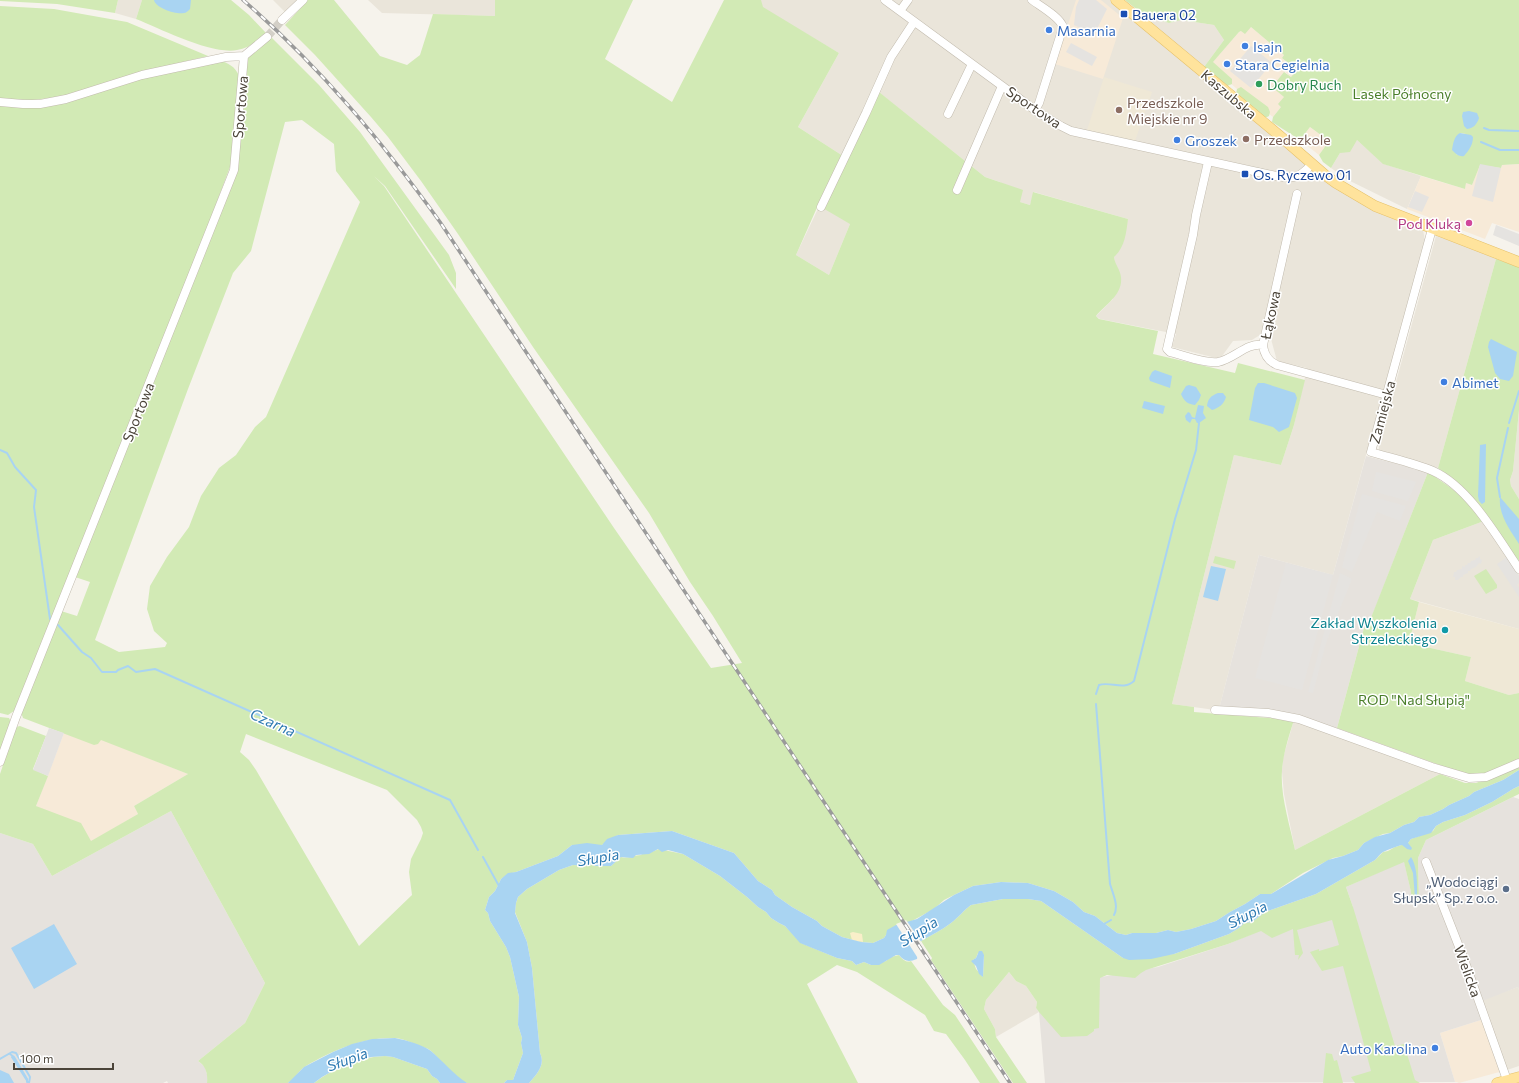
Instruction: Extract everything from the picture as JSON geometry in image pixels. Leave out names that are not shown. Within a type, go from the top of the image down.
[{"type":"main road","name":"Kaszubska","points":[[1116,0],[1336,183],[1376,206],[1519,262]]},
{"type":"main road","points":[[1502,1082],[1519,1077]]},
{"type":"street","points":[[282,20],[303,0]]},
{"type":"street","name":"Sportowa","points":[[885,0],[1035,110],[1061,126],[1076,133],[1288,178],[1297,177],[1312,164]]},
{"type":"street","points":[[900,11],[908,0]]},
{"type":"street","points":[[1032,0],[1057,19],[1063,27],[1039,103],[1035,110]]},
{"type":"street","points":[[820,207],[866,113],[891,57],[914,22]]},
{"type":"street","name":"Sportowa","points":[[0,102],[40,104],[59,100],[142,75],[226,57],[244,56],[267,36]]},
{"type":"street","name":"Sportowa","points":[[0,762],[16,718],[234,170],[244,56]]},
{"type":"street","points":[[948,114],[972,64]]},
{"type":"street","points":[[957,190],[1002,86]]},
{"type":"street","points":[[1208,162],[1167,349],[1170,352],[1209,362],[1218,362],[1228,359],[1256,343],[1263,345]]},
{"type":"street","name":"Łąkowa","points":[[1297,194],[1263,345],[1266,356],[1269,361],[1277,365],[1387,395]]},
{"type":"street","name":"Zamiejska","points":[[1432,229],[1371,452],[1433,471],[1448,481],[1476,506],[1519,570]]},
{"type":"street","points":[[1215,710],[1268,713],[1299,719],[1432,767],[1469,778],[1486,776],[1519,763]]},
{"type":"street","name":"Wielicka","points":[[1426,862],[1466,962],[1502,1082]]},
{"type":"shaded area","points":[[118,0],[142,0],[136,19],[115,13]]},
{"type":"shaded area","points":[[273,0],[303,0],[287,14]]},
{"type":"shaded area","points":[[368,0],[495,0],[495,16],[382,13]]},
{"type":"shaded area","points":[[749,0],[1110,0],[1144,29],[1153,18],[1169,23],[1181,20],[1214,25],[1224,40],[1204,67],[1296,156],[1423,230],[1425,241],[1333,575],[1259,555],[1219,709],[1215,710],[1172,704],[1234,455],[1281,465],[1294,425],[1307,368],[1277,361],[1271,339],[1260,335],[1252,340],[1233,341],[1220,359],[1172,347],[1176,334],[1100,319],[1096,316],[1113,299],[1114,257],[1128,219],[1034,192],[1030,205],[1020,202],[1000,182],[985,177],[876,90],[850,224],[829,275],[796,255],[843,156],[798,127],[839,53]]},
{"type":"shaded area","points":[[1076,0],[1101,0],[1123,18],[1103,79],[1055,64]]},
{"type":"shaded area","points":[[1079,0],[1096,0],[1107,9],[1094,35],[1074,25],[1076,7]]},
{"type":"shaded area","points":[[1251,27],[1284,55],[1282,58],[1297,70],[1291,77],[1285,72],[1272,86],[1284,97],[1281,107],[1273,117],[1237,89],[1210,65],[1239,32]]},
{"type":"shaded area","points":[[1071,43],[1097,57],[1092,66],[1066,52]]},
{"type":"shaded area","points":[[1251,46],[1272,63],[1251,88],[1230,71]]},
{"type":"shaded area","name":"Przedszkole Miejskie nr 9","points":[[1104,77],[1152,92],[1135,141],[1087,130]]},
{"type":"shaded area","points":[[1310,127],[1329,141],[1319,155],[1300,140]]},
{"type":"shaded area","points":[[1357,140],[1384,164],[1421,176],[1407,209],[1348,180],[1331,168],[1340,153]]},
{"type":"shaded area","points":[[1480,164],[1501,168],[1502,165],[1519,164],[1519,232],[1492,223],[1485,239],[1407,209],[1421,176],[1465,189],[1466,183],[1472,185]]},
{"type":"shaded area","points":[[1480,164],[1501,168],[1493,202],[1472,196]]},
{"type":"shaded area","points":[[1415,191],[1429,197],[1422,212],[1408,207]]},
{"type":"shaded area","points":[[1496,225],[1519,234],[1519,246],[1493,235]]},
{"type":"shaded area","points":[[1436,236],[1471,248],[1496,259],[1438,468],[1379,451],[1379,444]]},
{"type":"shaded area","points":[[1519,410],[1519,499],[1511,486],[1510,480],[1513,471]]},
{"type":"shaded area","points":[[1366,456],[1428,472],[1367,629],[1364,628],[1337,728],[1295,714],[1219,709],[1259,555],[1333,575]]},
{"type":"shaded area","points":[[1376,472],[1416,482],[1408,501],[1372,491]]},
{"type":"shaded area","points":[[1362,494],[1406,506],[1400,521],[1377,512],[1352,572],[1342,567]]},
{"type":"shaded area","points":[[1484,521],[1519,575],[1519,629],[1410,599],[1433,540]]},
{"type":"shaded area","points":[[1479,556],[1482,560],[1481,564],[1479,563],[1476,567],[1468,571],[1468,573],[1463,575],[1463,577],[1455,580],[1455,577],[1453,577],[1454,572],[1462,569],[1462,566],[1465,567],[1465,565],[1475,560]]},
{"type":"shaded area","points":[[1507,557],[1519,576],[1519,583],[1517,585],[1519,588],[1519,597],[1497,564]]},
{"type":"shaded area","points":[[1286,563],[1333,575],[1302,690],[1255,678]]},
{"type":"shaded area","points":[[1340,573],[1352,579],[1326,643],[1313,693],[1308,692]]},
{"type":"shaded area","points":[[1419,602],[1519,629],[1519,693],[1509,695],[1465,681],[1471,657],[1417,645],[1410,639]]},
{"type":"shaded area","points":[[1294,720],[1440,774],[1295,850],[1284,794],[1282,772],[1283,758]]},
{"type":"shaded area","points":[[49,728],[64,733],[48,776],[33,770]]},
{"type":"shaded area","points":[[64,733],[101,739],[188,774],[134,806],[138,814],[91,842],[36,806]]},
{"type":"shaded area","points":[[1513,797],[1519,799],[1519,990],[1518,987],[1482,1001],[1484,1019],[1440,1033],[1455,1082],[1045,1083],[1039,1012],[1044,1009],[1039,988],[1158,967],[1228,944],[1259,931],[1353,907],[1346,887],[1404,861],[1411,892],[1411,901],[1419,902],[1418,858],[1426,840]]},
{"type":"shaded area","points":[[171,811],[265,983],[245,1023],[198,1061],[205,1067],[208,1078],[207,1083],[168,1083],[167,1081],[163,1083],[0,1083],[0,833],[33,844],[52,876]]},
{"type":"shaded area","points":[[1009,972],[1016,981],[1026,986],[1037,1002],[1036,1008],[1039,1012],[996,1037],[995,1029],[984,1009],[986,1000]]},
{"type":"shaded area","points":[[1518,987],[1519,1066],[1507,1070],[1481,1000]]},
{"type":"shaded area","points":[[1484,1019],[1503,1071],[1459,1083],[1455,1082],[1440,1033]]},
{"type":"green space","points":[[0,0],[118,0],[115,13],[57,4]]},
{"type":"green space","points":[[142,0],[231,0],[249,15],[266,33],[253,44],[245,48],[227,51],[214,49],[186,40],[136,19]]},
{"type":"green space","points":[[308,0],[334,0],[380,56],[407,65],[420,55],[433,14],[495,16],[495,0],[633,0],[605,59],[672,102],[724,0],[761,0],[763,7],[839,53],[798,127],[843,156],[823,194],[796,255],[829,275],[850,224],[821,207],[879,92],[985,177],[1023,190],[1020,202],[1030,205],[1033,192],[1128,219],[1123,245],[1114,257],[1120,272],[1121,283],[1117,294],[1096,316],[1099,319],[1158,331],[1153,354],[1235,373],[1238,363],[1305,380],[1294,425],[1281,465],[1234,455],[1172,704],[1194,707],[1194,712],[1294,720],[1286,745],[1282,771],[1282,790],[1295,850],[1440,774],[1465,783],[1476,783],[1519,765],[1519,770],[1503,780],[1474,792],[1443,809],[1430,815],[1419,817],[1414,822],[1364,843],[1358,850],[1333,858],[1303,873],[1271,894],[1260,894],[1216,921],[1176,932],[1168,930],[1156,933],[1132,933],[1126,935],[1117,933],[1095,916],[1084,912],[1073,902],[1054,891],[1028,883],[1001,882],[973,886],[944,900],[934,909],[886,935],[884,938],[873,943],[861,942],[842,937],[792,907],[775,895],[772,890],[758,881],[734,853],[672,831],[618,835],[602,845],[572,845],[558,856],[508,874],[501,879],[495,891],[489,897],[485,910],[488,913],[490,921],[506,947],[510,957],[519,997],[518,1025],[522,1038],[521,1043],[523,1053],[513,1080],[507,1080],[504,1083],[467,1083],[454,1074],[427,1048],[406,1040],[383,1038],[360,1042],[326,1055],[306,1066],[288,1083],[207,1083],[206,1070],[198,1061],[245,1023],[265,983],[171,811],[52,876],[33,844],[0,833],[0,774],[16,727],[20,726],[46,736],[33,769],[48,776],[36,806],[81,823],[91,841],[138,814],[134,806],[188,774],[101,740],[98,744],[94,745],[23,718],[21,712],[61,611],[77,616],[90,582],[75,577],[234,170],[244,56],[269,35],[319,85],[360,132],[449,255],[456,273],[456,289],[385,186],[374,176],[384,186],[614,528],[711,668],[742,663],[690,582],[649,513],[533,347],[421,181],[371,117],[315,55],[285,25]],"holes":[[[302,120],[334,144],[336,171],[360,202],[266,417],[255,427],[236,455],[219,468],[201,496],[189,527],[167,557],[150,586],[147,609],[154,631],[167,643],[165,647],[119,652],[95,640],[188,389],[233,273],[251,251],[285,122]],[[246,734],[387,790],[417,820],[421,827],[423,833],[411,859],[409,872],[412,895],[359,946],[256,770],[249,760],[240,752]]]},
{"type":"green space","name":"Lasek Północny","points":[[1125,0],[1519,0],[1519,164],[1502,165],[1501,168],[1480,165],[1472,185],[1466,183],[1465,189],[1383,164],[1357,140],[1350,152],[1340,153],[1331,168],[1323,162],[1319,155],[1329,141],[1310,127],[1300,140],[1272,122],[1273,117],[1281,107],[1278,104],[1284,97],[1272,87],[1284,72],[1291,77],[1297,70],[1282,58],[1284,55],[1251,27],[1245,34],[1241,31],[1239,32],[1213,62],[1232,79],[1232,84],[1227,86],[1204,67],[1224,40],[1214,25],[1181,20],[1169,23],[1145,16]],"holes":[[[1460,133],[1466,134],[1464,156],[1461,156],[1456,154]]]},
{"type":"green space","points":[[0,6],[54,9],[127,22],[208,56],[153,69],[59,97],[32,100],[0,99]]},
{"type":"green space","points":[[218,60],[231,65],[239,76],[231,164],[196,258],[14,711],[8,715],[0,713],[0,104],[34,107],[145,77]]},
{"type":"green space","points":[[1241,87],[1268,107],[1270,112],[1269,116],[1265,118],[1236,94],[1237,89]]},
{"type":"green space","points":[[1496,259],[1519,267],[1519,410],[1513,471],[1510,480],[1511,486],[1519,499],[1519,565],[1493,524],[1475,500],[1438,468]]},
{"type":"green space","name":"ROD \"Nad Słupią\"","points":[[1428,472],[1451,488],[1472,506],[1484,521],[1433,540],[1410,599],[1419,602],[1410,639],[1417,645],[1471,657],[1465,681],[1509,695],[1519,693],[1519,759],[1483,774],[1472,775],[1459,772],[1337,728],[1364,628],[1367,628]]},
{"type":"green space","points":[[1215,556],[1236,561],[1234,569],[1213,563]]},
{"type":"green space","points":[[1486,569],[1497,585],[1497,588],[1486,594],[1474,576]]},
{"type":"green space","points":[[0,717],[9,718],[11,722],[0,752]]},
{"type":"green space","points":[[1519,786],[1519,794],[1426,840],[1418,858],[1419,902],[1411,901],[1411,892],[1404,862],[1346,887],[1395,1046],[1404,1044],[1415,1080],[1420,1083],[1355,1083],[1351,1077],[1371,1071],[1343,966],[1322,971],[1310,952],[1339,945],[1332,920],[1297,930],[1303,953],[1298,960],[1299,955],[1295,955],[1293,929],[1272,938],[1261,931],[1228,944],[1146,970],[1135,978],[1107,975],[1100,978],[1099,1028],[1094,1029],[1094,1031],[1087,1036],[1061,1037],[1036,1008],[1037,1002],[1026,986],[1016,981],[1009,972],[986,1000],[984,1009],[995,1029],[996,1037],[1027,1083],[1013,1083],[931,960],[932,958],[921,941],[948,926],[971,905],[1003,899],[1028,899],[1041,901],[1123,958],[1174,954],[1229,934],[1244,923],[1252,922],[1265,912],[1316,894],[1375,860],[1383,852],[1408,843],[1411,839],[1433,831],[1436,826],[1443,822],[1465,815],[1492,802]],"holes":[[[978,953],[984,955],[983,977],[976,969],[973,960],[976,958]]]},
{"type":"green space","points":[[659,849],[683,854],[720,876],[766,912],[771,918],[785,926],[801,943],[837,958],[852,961],[856,965],[864,962],[871,965],[886,961],[891,957],[899,955],[906,961],[911,961],[943,1005],[955,1015],[1000,1083],[980,1083],[946,1034],[934,1031],[925,1015],[857,972],[837,965],[807,984],[858,1083],[529,1083],[535,1077],[541,1066],[542,1057],[540,1053],[532,968],[527,942],[515,912],[518,897],[527,889],[559,870],[573,865],[589,866],[590,864],[596,866],[611,866],[621,857],[626,858],[641,855],[643,853],[649,853]]},
{"type":"green space","points":[[1326,1053],[1332,1054],[1334,1061],[1337,1060],[1343,1083],[1323,1083]]},
{"type":"green space","points":[[385,1056],[393,1057],[427,1069],[440,1083],[314,1083],[347,1064]]},
{"type":"sand","points":[[853,932],[862,934],[863,942],[852,940],[850,933]]},
{"type":"water","points":[[154,0],[191,0],[190,9],[185,13],[172,12],[158,6]]},
{"type":"water","points":[[1469,111],[1477,113],[1479,118],[1472,128],[1467,129],[1464,126],[1462,116],[1463,112]]},
{"type":"water","points":[[1460,133],[1471,135],[1473,137],[1471,145],[1464,156],[1459,156],[1452,150],[1455,138]]},
{"type":"water","points":[[1491,339],[1517,352],[1513,376],[1509,381],[1500,379],[1495,373],[1488,347]]},
{"type":"water","points":[[1155,370],[1172,376],[1170,388],[1150,381],[1149,378]]},
{"type":"water","points":[[1258,383],[1264,383],[1295,393],[1297,398],[1289,427],[1279,432],[1273,427],[1249,420],[1255,388]]},
{"type":"water","points":[[1189,385],[1196,387],[1201,395],[1195,405],[1186,402],[1181,394],[1186,386]]},
{"type":"water","points":[[1218,393],[1223,393],[1226,397],[1221,405],[1212,410],[1207,406],[1208,401],[1212,396]]},
{"type":"water","points":[[1144,401],[1165,406],[1163,414],[1142,408]]},
{"type":"water","points":[[1198,405],[1204,406],[1203,413],[1206,418],[1199,423],[1197,423],[1195,419],[1192,419],[1190,423],[1186,420],[1185,416],[1188,412],[1195,418]]},
{"type":"water","points":[[1486,444],[1485,502],[1482,504],[1479,501],[1478,496],[1480,445]]},
{"type":"water","points":[[1500,497],[1519,519],[1519,544],[1503,516]]},
{"type":"water","points":[[1211,566],[1226,569],[1218,601],[1203,597]]},
{"type":"water","name":"Słupia","points":[[1519,770],[1519,786],[1492,802],[1465,815],[1443,822],[1436,826],[1431,833],[1411,839],[1408,843],[1412,848],[1411,850],[1402,845],[1387,850],[1375,860],[1316,894],[1265,912],[1252,922],[1244,923],[1229,934],[1174,954],[1151,959],[1129,960],[1123,958],[1041,901],[1028,899],[1003,899],[971,905],[948,926],[921,941],[917,959],[907,961],[899,955],[896,955],[879,965],[871,965],[864,962],[856,965],[852,961],[837,958],[800,943],[785,926],[771,918],[766,912],[720,876],[683,854],[668,850],[662,852],[658,849],[649,854],[636,855],[633,858],[621,857],[611,866],[596,866],[591,864],[589,866],[573,865],[559,870],[527,889],[518,897],[516,903],[515,913],[527,942],[532,968],[542,1062],[535,1077],[529,1083],[504,1083],[507,1080],[513,1080],[523,1053],[521,1043],[522,1038],[518,1025],[519,997],[510,957],[506,947],[490,921],[488,913],[485,910],[489,897],[495,891],[501,879],[508,873],[516,872],[558,856],[572,845],[587,843],[602,845],[607,839],[618,835],[672,831],[734,853],[758,881],[772,890],[775,895],[792,907],[842,937],[861,942],[873,943],[884,938],[887,930],[896,925],[917,919],[954,895],[973,886],[1001,882],[1028,883],[1054,891],[1073,902],[1084,912],[1095,916],[1117,933],[1126,935],[1132,933],[1156,933],[1168,930],[1176,932],[1216,921],[1260,894],[1271,894],[1328,860],[1358,850],[1364,843],[1375,837],[1390,833],[1404,825],[1414,822],[1419,817],[1430,815],[1443,809],[1474,792],[1503,780]]},
{"type":"water","points":[[1411,857],[1416,871],[1417,898],[1415,898],[1413,873],[1408,861]]},
{"type":"water","points":[[54,924],[77,964],[34,989],[11,948]]},
{"type":"water","points":[[979,951],[982,951],[984,955],[983,977],[979,974],[976,966],[971,961],[976,958]]},
{"type":"water","name":"Słupia","points":[[395,1038],[414,1043],[428,1049],[457,1076],[467,1083],[440,1083],[427,1069],[393,1057],[385,1056],[371,1057],[345,1064],[314,1083],[288,1083],[304,1067],[352,1044],[372,1039]]},
{"type":"water","points":[[0,1070],[9,1074],[14,1083],[0,1083]]},
{"type":"pier","points":[[906,920],[922,943],[919,960],[896,924]]},
{"type":"waterway","points":[[1484,128],[1489,130],[1519,131]]},
{"type":"waterway","points":[[1481,142],[1500,150],[1519,150]]},
{"type":"waterway","points":[[1509,423],[1519,391]]},
{"type":"waterway","points":[[1096,694],[1099,685],[1108,684],[1121,686],[1130,684],[1134,681],[1175,519],[1196,450],[1199,423]]},
{"type":"waterway","points":[[1500,497],[1497,478],[1508,428]]},
{"type":"waterway","name":"Czarna","points":[[0,450],[7,453],[15,467],[36,490],[34,507],[50,619]]},
{"type":"waterway","name":"Czarna","points":[[58,625],[82,652],[91,658],[102,672],[116,672],[128,666],[136,672],[155,669],[450,800],[478,850]]},
{"type":"waterway","points":[[1096,704],[1110,884],[1116,904],[1114,915]]},
{"type":"waterway","name":"Czarna","points":[[483,857],[499,886]]},
{"type":"waterway","points":[[1104,924],[1111,920]]},
{"type":"waterway","points":[[0,1059],[12,1052],[16,1053],[30,1077],[29,1083]]},
{"type":"waterway","points":[[10,1054],[14,1057],[27,1079],[27,1082]]},
{"type":"waterway","points":[[12,1057],[28,1082]]},
{"type":"tunnel","points":[[267,37],[282,20]]},
{"type":"railway","points":[[243,0],[298,51],[348,105],[395,162],[440,222],[1010,1083]]},
{"type":"place","name":"Bauera 02","points":[[1124,14]]},
{"type":"place","name":"Masarnia","points":[[1049,30]]},
{"type":"place","name":"Isajn","points":[[1245,46]]},
{"type":"place","name":"Stara Cegielnia","points":[[1227,64]]},
{"type":"place","name":"Dobry Ruch","points":[[1259,84]]},
{"type":"place","name":"Przedszkole Miejskie nr 9","points":[[1119,110]]},
{"type":"place","name":"Przedszkole","points":[[1246,139]]},
{"type":"place","name":"Groszek","points":[[1177,140]]},
{"type":"place","name":"Os. Ryczewo 01","points":[[1245,174]]},
{"type":"place","name":"Pod Kluką","points":[[1469,223]]},
{"type":"place","name":"Abimet","points":[[1444,382]]},
{"type":"place","name":"Zakład Wyszkolenia Strzeleckiego","points":[[1445,630]]},
{"type":"place","name":"„Wodociągi Słupsk” Sp. z o.o.","points":[[1506,889]]},
{"type":"place","name":"Auto Karolina","points":[[1435,1048]]}]
